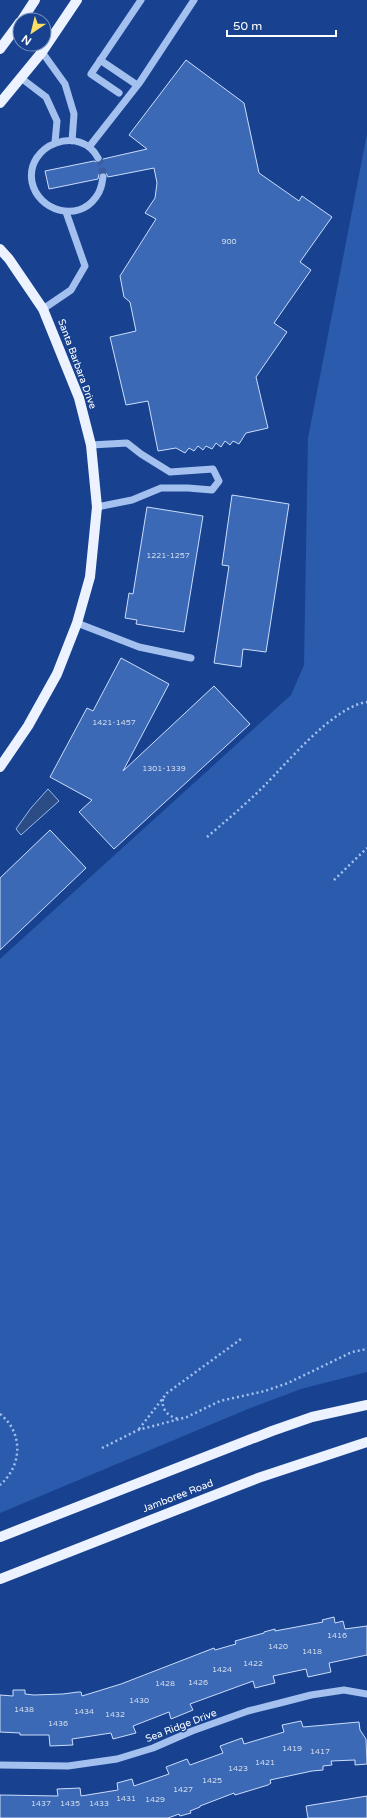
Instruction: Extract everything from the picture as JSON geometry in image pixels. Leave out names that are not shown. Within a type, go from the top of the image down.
[{"type":"main road","points":[[27,12],[36,0]]},
{"type":"main road","points":[[52,37],[77,0]]},
{"type":"main road","points":[[0,49],[12,33]]},
{"type":"main road","points":[[0,103],[42,52]]},
{"type":"main road","name":"Santa Barbara Drive","points":[[0,249],[9,259],[43,309],[79,398],[91,445],[97,507],[90,577],[77,623],[57,674],[28,726],[0,767]]},
{"type":"main road","points":[[0,1537],[272,1431],[312,1417],[367,1405]]},
{"type":"main road","name":"Jamboree Road","points":[[0,1578],[258,1478],[367,1442]]},
{"type":"street","points":[[119,93],[91,74],[141,0]]},
{"type":"street","points":[[89,147],[137,85],[194,0]]},
{"type":"street","points":[[42,52],[65,84],[74,114],[72,141]]},
{"type":"street","points":[[100,60],[137,85]]},
{"type":"street","points":[[21,78],[46,97],[57,121],[55,142]]},
{"type":"street","points":[[98,158],[89,147],[78,142],[55,142],[45,148],[37,157],[32,169],[32,181],[36,192],[43,202],[54,209],[66,212],[87,206],[96,198],[101,188],[103,177]]},
{"type":"street","points":[[43,309],[70,290],[85,266],[66,212]]},
{"type":"street","points":[[91,445],[127,443],[141,454],[170,472],[213,469],[219,480],[212,490],[161,488],[132,500],[97,507]]},
{"type":"street","points":[[77,623],[139,647],[191,658]]},
{"type":"street","name":"Sea Ridge Drive","points":[[0,1765],[68,1766],[117,1759],[153,1748],[192,1731],[280,1703],[311,1695],[344,1690],[367,1694]]},
{"type":"path","points":[[207,837],[234,814],[324,726],[347,709],[367,702]]},
{"type":"path","points":[[334,880],[367,848]]},
{"type":"path","points":[[138,1430],[163,1398],[181,1382],[202,1369],[241,1339]]},
{"type":"path","points":[[102,1448],[138,1430],[152,1425],[181,1419],[220,1401],[265,1391],[288,1383],[352,1352],[367,1349]]},
{"type":"path","points":[[163,1398],[162,1402],[166,1412],[174,1418],[181,1419]]},
{"type":"path","points":[[0,1414],[6,1419],[13,1429],[19,1447],[15,1464],[0,1486]]},
{"type":"shaded area","points":[[367,134],[367,1372],[301,1389],[248,1409],[0,1513],[0,959],[291,695],[304,665],[308,438]]},
{"type":"shaded area","points":[[48,789],[59,801],[21,835],[16,829],[31,808]]},
{"type":"building","points":[[186,60],[244,103],[259,173],[299,201],[302,196],[332,217],[300,262],[311,270],[274,323],[287,332],[256,377],[268,428],[246,433],[239,444],[233,441],[230,445],[225,441],[221,447],[216,443],[212,449],[206,446],[203,450],[198,446],[194,451],[189,448],[185,453],[176,448],[158,451],[148,401],[126,405],[110,337],[136,331],[130,302],[124,297],[120,276],[156,219],[145,213],[155,198],[157,183],[154,168],[108,177],[106,173],[102,172],[99,174],[98,179],[49,189],[45,171],[94,161],[99,163],[103,159],[147,149],[129,135]]},
{"type":"building","points":[[232,495],[289,504],[266,652],[243,649],[241,667],[214,663],[229,566],[222,565]]},
{"type":"building","points":[[147,507],[203,516],[184,632],[136,624],[137,620],[125,618],[129,593],[133,594]]},
{"type":"building","points":[[121,658],[169,684],[123,771],[214,686],[250,724],[114,849],[79,812],[92,800],[50,777],[87,708],[93,711]]},
{"type":"building","points":[[50,830],[86,868],[0,950],[0,878]]},
{"type":"building","points":[[334,1617],[335,1623],[343,1621],[345,1629],[367,1626],[367,1655],[329,1663],[331,1672],[308,1677],[306,1669],[273,1676],[275,1683],[255,1688],[253,1681],[190,1704],[193,1710],[171,1719],[169,1712],[133,1726],[136,1733],[113,1739],[111,1733],[72,1739],[73,1745],[50,1746],[49,1735],[20,1735],[20,1733],[0,1732],[0,1695],[13,1696],[13,1690],[25,1690],[25,1694],[34,1695],[81,1692],[82,1696],[121,1684],[214,1648],[215,1650],[236,1644],[235,1641],[275,1629],[275,1631],[323,1622],[322,1620]]},
{"type":"building","points":[[301,1721],[303,1727],[359,1722],[360,1730],[366,1739],[367,1764],[355,1765],[355,1760],[331,1761],[332,1765],[323,1766],[323,1770],[270,1780],[271,1783],[268,1785],[235,1795],[234,1793],[200,1806],[190,1811],[191,1813],[180,1816],[179,1814],[168,1818],[0,1818],[0,1795],[58,1796],[57,1789],[80,1788],[81,1796],[118,1790],[117,1783],[132,1779],[134,1786],[169,1774],[166,1767],[187,1759],[190,1765],[223,1753],[220,1746],[242,1738],[244,1744],[284,1732],[282,1725]]},
{"type":"building","points":[[367,1796],[367,1818],[308,1818],[306,1806]]},
{"type":"tunnel","points":[[98,158],[102,165],[103,177]]}]
